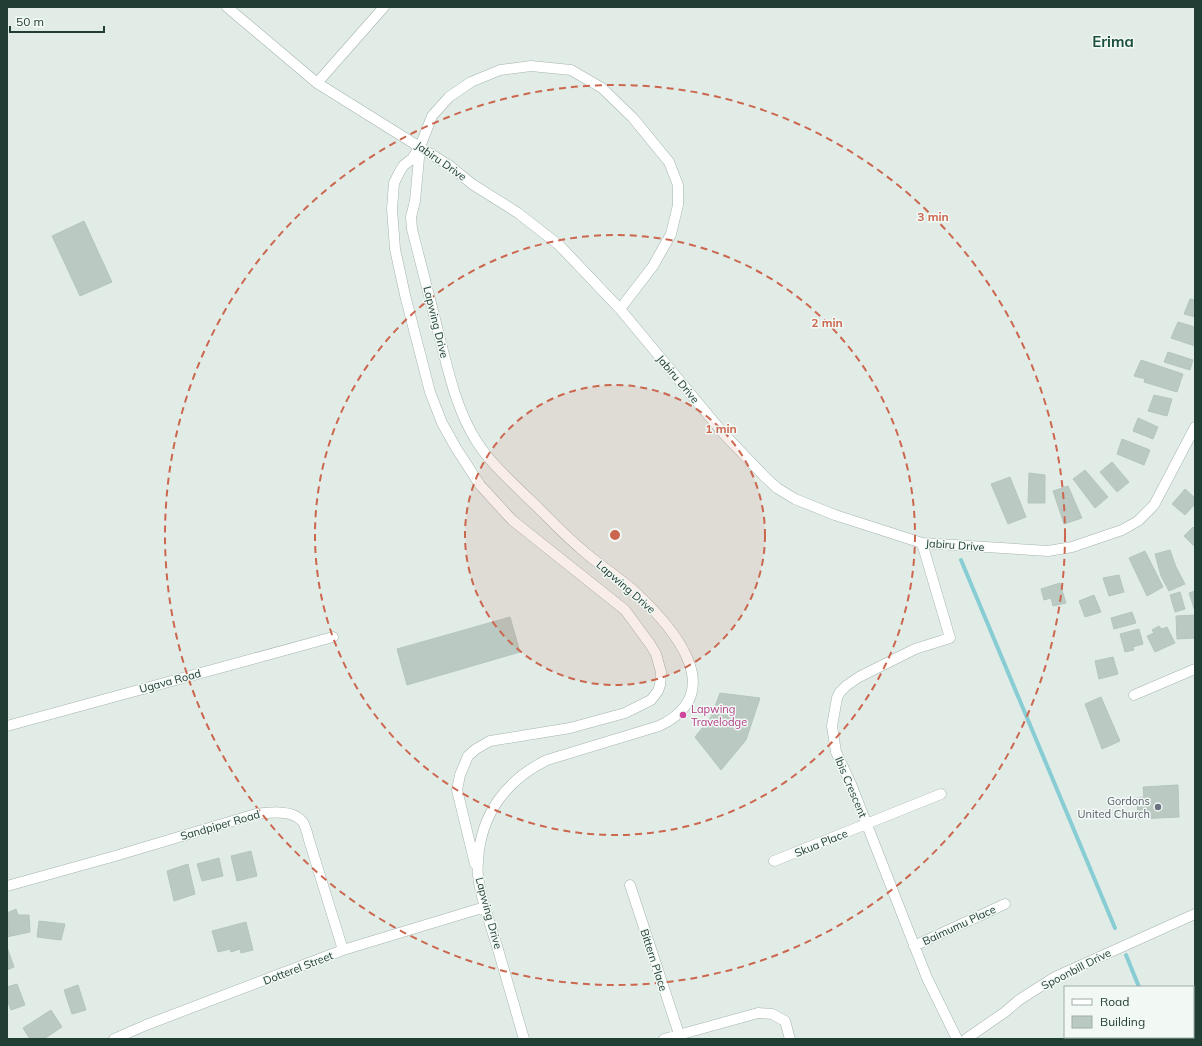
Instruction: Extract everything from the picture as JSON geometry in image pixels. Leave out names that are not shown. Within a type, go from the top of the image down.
[{"type":"street","name":"Jabiru Drive","points":[[227,7],[317,83],[450,166],[472,184],[518,213],[559,245],[620,309],[723,433],[777,488],[795,500],[835,515],[922,543],[1048,551],[1072,547],[1122,530],[1138,521],[1154,505],[1195,427]]},
{"type":"street","points":[[317,83],[384,7]]},
{"type":"street","points":[[478,875],[457,790],[462,769],[468,756],[476,749],[490,741],[570,728],[625,713],[651,700],[658,691],[661,672],[656,654],[625,610],[512,520],[480,485],[442,423],[430,392],[405,295],[395,249],[392,209],[394,183],[400,171],[412,159],[420,147],[432,116],[449,97],[472,82],[500,70],[531,66],[572,70],[602,88],[633,118],[669,162],[678,185],[678,205],[671,234],[653,266],[620,309]]},
{"type":"street","name":"Lapwing Drive","points":[[420,147],[415,201],[411,217],[412,229],[454,393],[476,441],[490,460],[580,549],[632,589],[656,612],[684,650],[693,678],[690,699],[676,718],[659,726],[547,760],[533,767],[515,780],[502,795],[487,819],[481,835],[479,846],[478,875],[485,907],[524,1039]]},
{"type":"street","name":"Ibis Crescent","points":[[922,543],[950,638],[915,649],[859,677],[840,692],[832,726],[836,752],[851,784],[930,984],[957,1039]]},
{"type":"street","name":"Ugava Road","points":[[7,726],[333,637]]},
{"type":"street","points":[[1134,695],[1195,670]]},
{"type":"street","name":"Skua Place","points":[[774,861],[941,794]]},
{"type":"street","name":"Sandpiper Road","points":[[7,886],[116,856],[256,814],[271,812],[296,816],[303,823],[309,840],[343,950]]},
{"type":"street","name":"Bittern Place","points":[[630,886],[679,1034]]},
{"type":"street","name":"Baimumu Place","points":[[914,946],[1005,904]]},
{"type":"street","name":"Dotterel Street","points":[[114,1039],[146,1025],[343,950],[485,907]]},
{"type":"street","name":"Spoonbill Drive","points":[[966,1039],[1005,1012],[1019,1000],[1055,977],[1195,914]]},
{"type":"street","points":[[664,1039],[758,1013],[772,1014],[785,1021],[790,1039]]},
{"type":"building","points":[[84,221],[112,282],[80,296],[52,236]]},
{"type":"building","points":[[1190,299],[1195,300],[1195,317],[1184,314]]},
{"type":"building","points":[[1178,322],[1195,327],[1195,346],[1171,338]]},
{"type":"building","points":[[1168,352],[1193,360],[1190,370],[1164,362]]},
{"type":"building","points":[[1141,360],[1183,374],[1177,392],[1144,382],[1145,379],[1134,376]]},
{"type":"building","points":[[1154,395],[1172,399],[1167,416],[1148,411]]},
{"type":"building","points":[[1138,418],[1158,427],[1153,439],[1133,431]]},
{"type":"building","points":[[1122,439],[1150,450],[1144,465],[1117,454]]},
{"type":"building","points":[[1112,462],[1129,482],[1117,492],[1100,472]]},
{"type":"building","points":[[1085,470],[1108,497],[1095,508],[1073,479]]},
{"type":"building","points":[[1029,473],[1045,475],[1045,503],[1028,503]]},
{"type":"building","points":[[1010,477],[1026,517],[1008,524],[991,484]]},
{"type":"building","points":[[1068,486],[1082,518],[1064,524],[1053,491]]},
{"type":"building","points":[[1185,489],[1195,498],[1195,504],[1185,515],[1172,504]]},
{"type":"building","points":[[1193,527],[1195,529],[1195,547],[1184,536]]},
{"type":"building","points":[[1170,550],[1176,567],[1185,584],[1169,591],[1161,576],[1155,554]]},
{"type":"building","points":[[1145,551],[1163,587],[1147,596],[1129,558]]},
{"type":"building","points":[[1119,575],[1124,592],[1109,596],[1103,578]]},
{"type":"building","points":[[1060,583],[1066,603],[1053,606],[1051,598],[1044,600],[1041,589]]},
{"type":"building","points":[[1195,591],[1195,611],[1189,593]]},
{"type":"building","points":[[1180,592],[1185,609],[1175,612],[1170,595]]},
{"type":"building","points":[[1094,595],[1101,612],[1085,617],[1079,601]]},
{"type":"building","points":[[1132,612],[1136,623],[1114,629],[1111,618]]},
{"type":"building","points":[[1195,615],[1195,638],[1177,639],[1176,616]]},
{"type":"building","points":[[510,617],[520,652],[407,685],[397,649]]},
{"type":"building","points":[[1159,626],[1162,629],[1167,627],[1175,643],[1155,652],[1147,636],[1154,633],[1152,630]]},
{"type":"building","points":[[1139,629],[1143,644],[1133,647],[1134,650],[1125,652],[1120,634]]},
{"type":"building","points":[[1113,657],[1118,674],[1099,679],[1095,661]]},
{"type":"building","points":[[720,693],[760,698],[746,740],[721,770],[695,737],[711,717]]},
{"type":"building","points":[[1101,697],[1120,741],[1102,749],[1085,704]]},
{"type":"building","name":"Gordons United Church","points":[[1178,785],[1179,817],[1138,819],[1137,798],[1144,797],[1143,787]]},
{"type":"building","points":[[251,851],[257,876],[237,881],[231,856]]},
{"type":"building","points":[[219,858],[223,876],[202,881],[197,864]]},
{"type":"building","points":[[188,864],[195,894],[174,901],[167,871]]},
{"type":"building","points":[[16,909],[18,915],[29,915],[30,932],[11,936],[7,913]]},
{"type":"building","points":[[7,914],[11,936],[7,937]]},
{"type":"building","points":[[39,921],[65,924],[61,940],[37,937]]},
{"type":"building","points":[[246,922],[253,950],[241,953],[240,949],[231,952],[230,949],[218,952],[212,931]]},
{"type":"building","points":[[7,947],[14,967],[7,970]]},
{"type":"building","points":[[17,984],[25,1005],[11,1010],[7,1000],[7,987]]},
{"type":"building","points":[[78,985],[86,1010],[72,1014],[64,990]]},
{"type":"building","points":[[51,1010],[62,1027],[44,1039],[30,1039],[23,1028]]},
{"type":"waterway","points":[[961,560],[1115,928]]},
{"type":"waterway","points":[[1126,955],[1139,986]]},
{"type":"place","name":"Lapwing Travelodge","points":[[683,715]]},
{"type":"place","name":"Gordons United Church","points":[[1158,807]]},
{"type":"district","name":"Erima","points":[[1113,41]]}]
